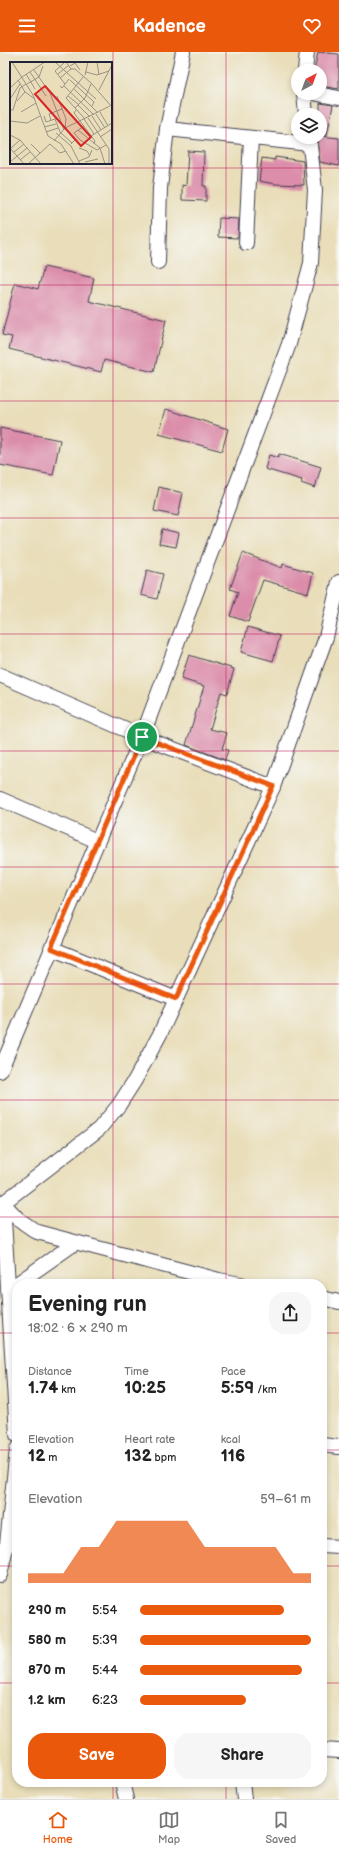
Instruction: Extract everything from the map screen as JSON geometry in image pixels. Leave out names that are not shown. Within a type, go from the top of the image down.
[{"type":"street","points":[[158,262],[160,188],[167,129],[183,52]]},
{"type":"street","points":[[306,64],[307,52]]},
{"type":"street","points":[[327,96],[339,98]]},
{"type":"street","points":[[167,129],[251,138],[291,139]]},
{"type":"street","points":[[246,243],[251,138]]},
{"type":"street","points":[[0,1071],[142,737],[289,344],[312,263],[315,190],[309,144]]},
{"type":"street","points":[[1,1203],[99,1129],[119,1105],[136,1080],[176,999],[273,786],[332,637],[339,582]]},
{"type":"street","points":[[0,675],[142,737],[273,786]]},
{"type":"street","points":[[0,799],[97,841]]},
{"type":"street","points":[[51,948],[176,999]]},
{"type":"street","points":[[1,1203],[18,1219],[37,1232],[75,1243],[156,1262],[215,1279]]},
{"type":"street","points":[[1,1203],[12,1354]]},
{"type":"street","points":[[24,1279],[75,1243]]},
{"type":"street","points":[[8,1290],[12,1287]]},
{"type":"street","points":[[327,1299],[339,1302]]},
{"type":"street","points":[[327,1446],[339,1447]]},
{"type":"street","points":[[0,1575],[7,1544],[12,1496]]},
{"type":"street","points":[[327,1547],[339,1548]]},
{"type":"street","points":[[327,1750],[339,1751]]},
{"type":"street","points":[[123,1787],[126,1799]]},
{"type":"street","points":[[243,1787],[244,1799]]},
{"type":"building","points":[[318,52],[339,54],[339,89],[327,87],[327,64],[315,64]]},
{"type":"building","points":[[320,103],[333,105],[327,135],[327,108],[320,108]]},
{"type":"building","points":[[327,137],[339,138],[339,166],[320,162],[319,144],[327,144]]},
{"type":"building","points":[[188,151],[204,152],[203,186],[206,186],[206,201],[182,200],[182,185],[186,186]]},
{"type":"building","points":[[275,157],[303,161],[304,185],[275,184],[259,181],[262,158],[275,160]]},
{"type":"building","points":[[219,218],[239,219],[238,238],[218,237]]},
{"type":"building","points":[[44,267],[94,278],[89,301],[166,320],[154,372],[104,360],[101,372],[9,349],[12,337],[2,335],[15,283],[38,289]]},
{"type":"building","points":[[166,409],[228,429],[222,451],[159,434]]},
{"type":"building","points":[[0,428],[60,440],[53,475],[0,465]]},
{"type":"building","points":[[279,454],[321,467],[315,488],[301,483],[302,480],[265,469],[269,455],[278,458]]},
{"type":"building","points":[[159,487],[183,493],[178,516],[154,511]]},
{"type":"building","points":[[162,529],[179,533],[176,547],[159,544]]},
{"type":"building","points":[[243,553],[282,568],[283,564],[313,573],[308,593],[263,580],[248,622],[230,616],[238,592],[230,589]]},
{"type":"building","points":[[147,570],[163,574],[157,599],[141,595]]},
{"type":"building","points":[[248,627],[280,636],[273,661],[241,652]]},
{"type":"building","points":[[189,655],[234,669],[227,694],[221,692],[210,729],[227,733],[222,749],[228,750],[225,760],[186,745],[204,686],[181,679]]},
{"type":"route","points":[[142,737],[273,786],[176,999],[51,948],[142,737]]}]
